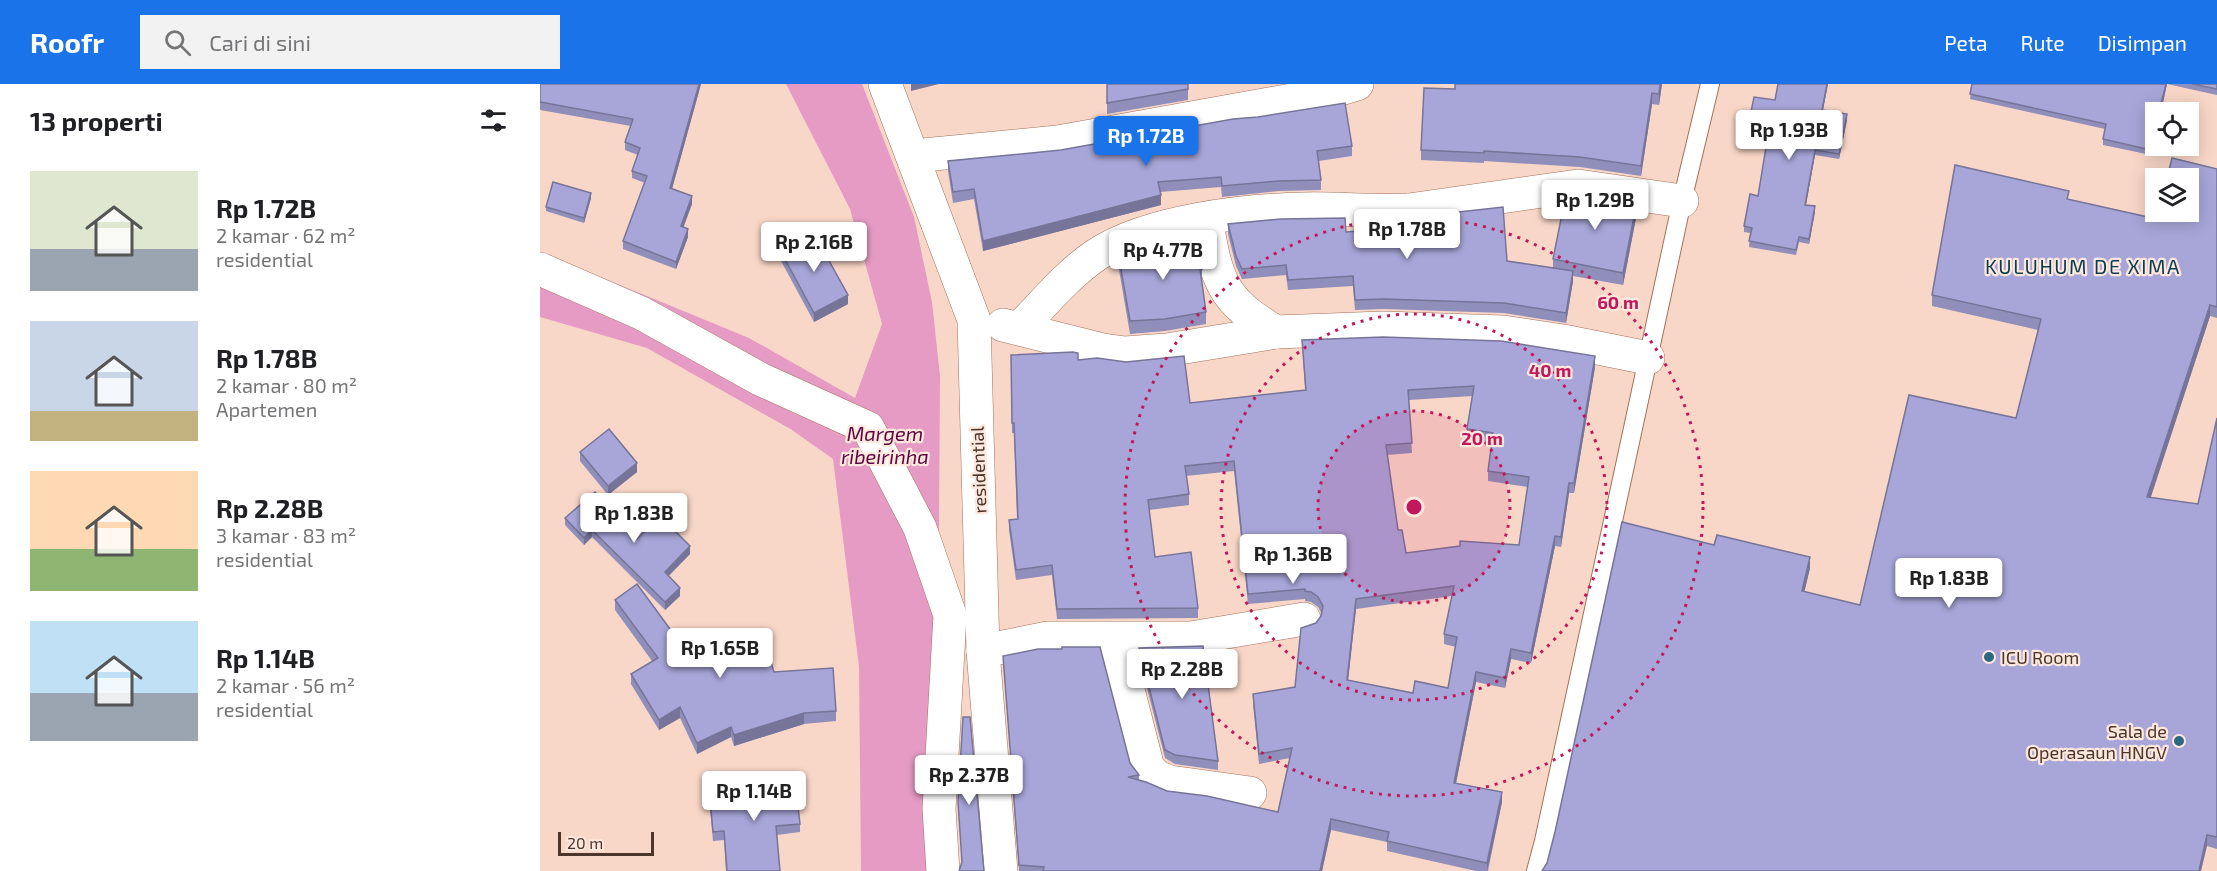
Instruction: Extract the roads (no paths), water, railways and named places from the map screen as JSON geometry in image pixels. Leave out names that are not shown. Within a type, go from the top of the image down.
[{"type":"street","name":"residential","points":[[885,84],[974,320],[983,651],[1001,871]]},
{"type":"street","points":[[913,156],[1058,142],[1320,95],[1357,84]]},
{"type":"street","points":[[1020,328],[1074,272],[1098,254],[1127,239],[1166,227],[1206,219],[1284,210],[1382,212],[1410,210],[1578,186],[1682,201]]},
{"type":"street","points":[[1206,219],[1220,279],[1228,294],[1255,319],[1276,332]]},
{"type":"street","points":[[540,268],[641,313],[760,380],[868,428],[920,528],[950,615],[939,809],[943,871]]},
{"type":"street","points":[[974,320],[1020,328],[1103,350],[1125,353],[1167,350],[1276,332],[1383,328],[1503,332],[1648,358]]},
{"type":"street","points":[[983,651],[1048,638],[1191,638],[1304,619]]},
{"type":"street","points":[[1115,639],[1148,768],[1157,777],[1170,782],[1250,793]]},
{"type":"lane","points":[[1536,871],[1682,201],[1710,84]]},
{"type":"water","name":"Margem ribeirinha","points":[[786,84],[862,84],[914,217],[932,302],[940,376],[938,668],[927,802],[926,871],[861,871],[859,667],[833,459],[792,430],[647,348],[540,317],[540,252],[749,338],[855,398],[882,324],[850,209]]},
{"type":"place","name":"ICU Room","points":[[1989,657]]},
{"type":"place","name":"Sala de Operasaun HNGV","points":[[2179,741]]},
{"type":"district","name":"KULUHUM DE XIMA","points":[[2083,266]]}]
